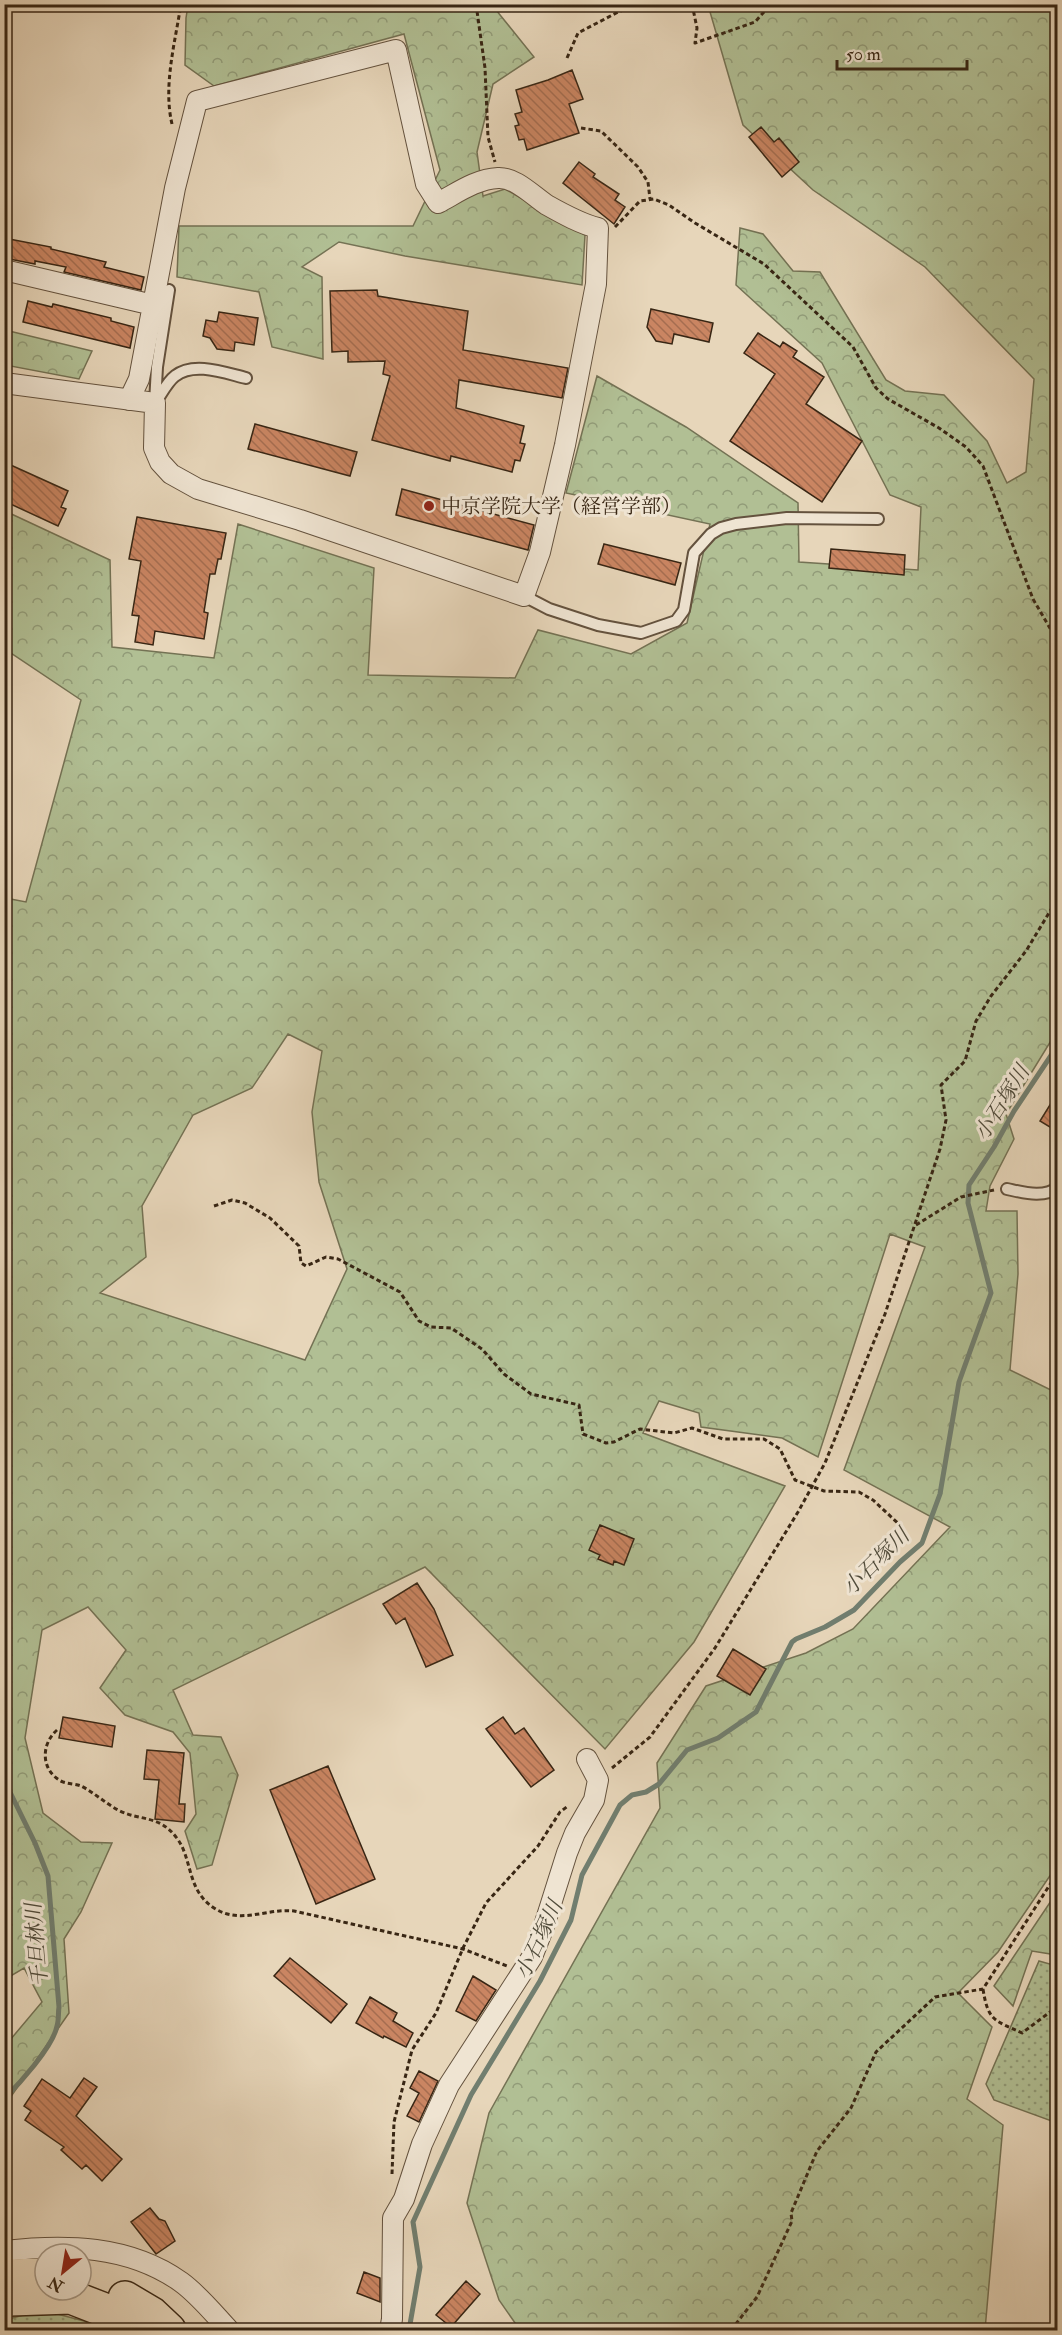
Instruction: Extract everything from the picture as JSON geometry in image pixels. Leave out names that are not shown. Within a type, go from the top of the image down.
[{"type":"highway","points":[[4,2276],[33,2275]]},
{"type":"highway","points":[[93,2286],[120,2295],[152,2314],[169,2331]]},
{"type":"highway","points":[[4,2301],[71,2297],[107,2311],[140,2331]]},
{"type":"street","points":[[4,383],[155,404],[154,448],[160,462],[171,474],[198,489],[300,520],[524,596],[540,552],[564,445],[596,284],[598,228],[588,226],[546,204],[517,184],[500,177],[478,182],[438,203],[426,184],[396,50],[196,101],[139,379],[129,400]]},
{"type":"street","points":[[4,270],[153,305]]},
{"type":"street","points":[[390,2331],[393,2217],[404,2199],[422,2144],[449,2085],[532,1957],[575,1833],[594,1800],[598,1780],[587,1759]]},
{"type":"street","points":[[4,2251],[41,2247],[82,2247],[121,2254],[153,2265],[182,2282],[229,2331]]},
{"type":"lane","points":[[155,404],[157,368],[169,290]]},
{"type":"lane","points":[[155,404],[176,376],[188,370],[206,369],[246,378]]},
{"type":"lane","points":[[524,596],[549,609],[598,625],[641,633],[676,621],[684,610],[694,553],[711,534],[721,528],[787,518],[878,519]]},
{"type":"lane","points":[[1007,1189],[1040,1194],[1053,1192],[1058,1187]]},
{"type":"path","points":[[181,4],[169,84],[168,110],[176,141],[184,151]]},
{"type":"path","points":[[476,4],[485,68],[488,137],[500,177]]},
{"type":"path","points":[[567,58],[578,33],[620,11],[646,4]]},
{"type":"path","points":[[692,4],[697,28],[695,43],[755,22],[771,4]]},
{"type":"path","points":[[581,128],[601,131],[638,167],[648,182],[650,199]]},
{"type":"path","points":[[598,228],[615,228],[640,201],[654,198],[764,264],[853,347],[876,388],[888,399],[939,428],[966,447],[983,466],[1033,599],[1058,642]]},
{"type":"path","points":[[392,2176],[394,2122],[412,2050],[436,2013],[463,1949],[486,1903],[538,1846],[560,1812],[650,1737],[715,1648],[812,1488],[825,1463],[885,1314],[940,1149],[946,1120],[941,1085],[965,1061],[976,1021],[991,996],[1026,951],[1058,898]]},
{"type":"path","points":[[914,1226],[961,1197],[977,1192]]},
{"type":"path","points":[[214,1206],[232,1200],[244,1203],[270,1218],[299,1246],[301,1263],[306,1266],[326,1257],[338,1259],[400,1292],[419,1321],[431,1327],[451,1328],[482,1349],[504,1374],[531,1394],[579,1405],[583,1434],[606,1443],[614,1442],[640,1429],[674,1433],[692,1428],[723,1439],[764,1439],[780,1449],[795,1480],[824,1491],[859,1492],[873,1500],[903,1527]]},
{"type":"path","points":[[57,1730],[46,1746],[45,1758],[48,1770],[63,1782],[81,1786],[122,1812],[160,1822],[177,1838],[194,1886],[214,1908],[236,1917],[278,1910],[294,1911],[463,1949],[522,1971]]},
{"type":"path","points":[[1058,1872],[983,1989],[986,2011],[1000,2023],[1022,2033],[1058,2006]]},
{"type":"path","points":[[731,2331],[761,2289],[792,2221],[790,2213],[817,2151],[851,2108],[876,2052],[935,1998],[983,1989]]},
{"type":"green space","points":[[188,5],[492,5],[534,57],[493,84],[477,152],[483,196],[505,189],[585,235],[582,285],[405,256],[339,242],[302,267],[322,277],[323,359],[272,347],[259,292],[177,277],[179,226],[413,226],[440,170],[404,34],[214,86],[185,65]]},
{"type":"green space","points":[[708,5],[1057,5],[1057,1031],[1006,1114],[1014,1139],[990,1186],[986,1211],[1017,1211],[1018,1274],[1010,1370],[1057,1393],[1058,1864],[998,1952],[958,1993],[992,2027],[967,2099],[1003,2125],[985,2330],[520,2330],[499,2300],[467,2203],[489,2113],[660,1808],[657,1763],[706,1686],[806,1653],[853,1629],[950,1527],[844,1470],[925,1247],[890,1234],[818,1457],[782,1438],[701,1427],[699,1413],[659,1401],[643,1433],[785,1486],[694,1642],[605,1749],[425,1567],[173,1690],[193,1735],[221,1737],[238,1775],[212,1865],[197,1869],[185,1831],[196,1814],[190,1753],[173,1732],[125,1715],[100,1688],[126,1650],[88,1607],[42,1630],[25,1738],[43,1813],[81,1842],[112,1843],[81,1912],[64,1939],[69,2013],[5,2105],[5,2046],[42,2002],[24,1968],[4,1980],[5,898],[26,902],[81,700],[5,649],[5,511],[110,560],[112,647],[214,658],[238,524],[374,568],[368,675],[515,678],[538,630],[631,654],[687,623],[710,524],[566,493],[597,376],[686,427],[798,503],[799,562],[918,570],[921,507],[890,495],[822,363],[736,285],[740,228],[763,234],[793,271],[820,272],[886,380],[905,391],[944,395],[987,441],[1007,483],[1026,472],[1034,379],[925,267],[813,190],[743,125]],"holes":[[[288,1034],[322,1051],[312,1112],[319,1182],[347,1269],[305,1360],[100,1293],[146,1257],[142,1206],[193,1115],[252,1088]]]},
{"type":"green space","points":[[4,330],[92,351],[79,379],[5,365]]},
{"type":"green space","points":[[1057,1892],[1057,1955],[1032,1951],[1013,2006],[994,1986]]},
{"type":"green space","points":[[1039,1961],[1057,1966],[1057,2123],[994,2100],[986,2084]]},
{"type":"green space","points":[[42,2310],[84,2321],[103,2330],[5,2330],[5,2320]]},
{"type":"building","points":[[572,70],[583,99],[569,104],[579,133],[527,150],[524,139],[519,140],[515,126],[519,125],[515,114],[522,112],[516,90]]},
{"type":"building","points":[[761,127],[774,142],[779,138],[799,162],[782,177],[749,137]]},
{"type":"building","points":[[579,162],[595,174],[593,177],[619,194],[615,200],[625,207],[614,224],[563,183]]},
{"type":"building","points":[[4,238],[51,247],[51,249],[106,262],[104,267],[144,277],[141,290],[64,272],[66,267],[4,258]]},
{"type":"building","points":[[377,290],[378,296],[468,311],[463,350],[568,368],[562,398],[459,380],[456,408],[524,426],[520,443],[525,444],[520,461],[515,460],[512,472],[451,456],[450,461],[372,440],[390,376],[383,374],[385,361],[348,362],[348,351],[332,352],[330,291]]},
{"type":"building","points":[[28,301],[52,307],[53,304],[111,318],[111,321],[134,327],[130,348],[23,322]]},
{"type":"building","points":[[651,309],[713,323],[709,342],[674,334],[672,344],[656,341],[647,327]]},
{"type":"building","points":[[219,312],[258,318],[254,345],[235,342],[234,351],[217,349],[210,338],[203,336],[206,320],[217,322]]},
{"type":"building","points":[[758,333],[780,347],[783,342],[797,351],[793,357],[824,377],[806,404],[862,441],[822,502],[730,441],[775,374],[744,353]]},
{"type":"building","points":[[255,424],[357,452],[350,476],[248,449]]},
{"type":"building","points":[[4,462],[68,491],[61,507],[66,509],[58,526],[4,501]]},
{"type":"building","points":[[402,489],[534,525],[528,550],[396,515]]},
{"type":"building","points":[[137,517],[226,533],[221,559],[218,559],[215,574],[210,574],[204,612],[208,613],[204,639],[155,631],[153,645],[135,642],[139,616],[132,615],[141,561],[129,559]]},
{"type":"building","points":[[604,544],[681,563],[675,585],[598,564]]},
{"type":"building","points":[[831,549],[905,555],[904,575],[829,568]]},
{"type":"building","points":[[1058,1092],[1058,1132],[1040,1121]]},
{"type":"building","points":[[600,1525],[634,1539],[624,1565],[614,1561],[613,1565],[598,1559],[600,1555],[589,1550]]},
{"type":"building","points":[[417,1583],[434,1609],[453,1655],[426,1667],[405,1618],[396,1624],[383,1604]]},
{"type":"building","points":[[733,1649],[766,1669],[750,1695],[717,1676]]},
{"type":"building","points":[[63,1717],[115,1726],[112,1747],[59,1738]]},
{"type":"building","points":[[503,1717],[515,1734],[524,1728],[554,1770],[531,1787],[486,1729]]},
{"type":"building","points":[[147,1750],[184,1753],[179,1804],[185,1804],[184,1822],[155,1819],[159,1780],[144,1779]]},
{"type":"building","points":[[328,1766],[375,1879],[316,1904],[270,1790]]},
{"type":"building","points":[[290,1958],[347,2004],[331,2023],[274,1976]]},
{"type":"building","points":[[473,1976],[496,1990],[476,2021],[456,2011]]},
{"type":"building","points":[[370,1997],[397,2013],[393,2021],[413,2033],[406,2047],[384,2036],[383,2038],[356,2023]]},
{"type":"building","points":[[419,2071],[438,2081],[419,2122],[407,2116],[419,2093],[410,2088]]},
{"type":"building","points":[[84,2078],[97,2087],[76,2116],[122,2159],[102,2181],[86,2165],[82,2169],[61,2150],[64,2147],[25,2120],[31,2111],[24,2106],[42,2079],[70,2098]]},
{"type":"building","points":[[150,2208],[159,2219],[165,2221],[175,2241],[156,2254],[131,2222]]},
{"type":"building","points":[[364,2272],[380,2278],[380,2302],[357,2293]]},
{"type":"building","points":[[466,2281],[480,2294],[451,2327],[436,2315]]},
{"type":"waterway","name":"小石塚川","points":[[409,2330],[420,2267],[413,2222],[471,2095],[540,1981],[571,1920],[582,1875],[620,1805],[632,1795],[646,1792],[659,1784],[687,1750],[718,1738],[756,1712],[792,1642],[825,1627],[854,1610],[900,1562],[922,1543],[940,1494],[959,1382],[991,1293],[968,1203],[969,1185],[1058,1045]]},
{"type":"waterway","name":"千旦林川","points":[[4,1780],[35,1843],[48,1876],[59,2007],[58,2024],[49,2044],[35,2065],[4,2099]]},
{"type":"place","name":"中京学院大学（経営学部）","points":[[429,506]]}]
